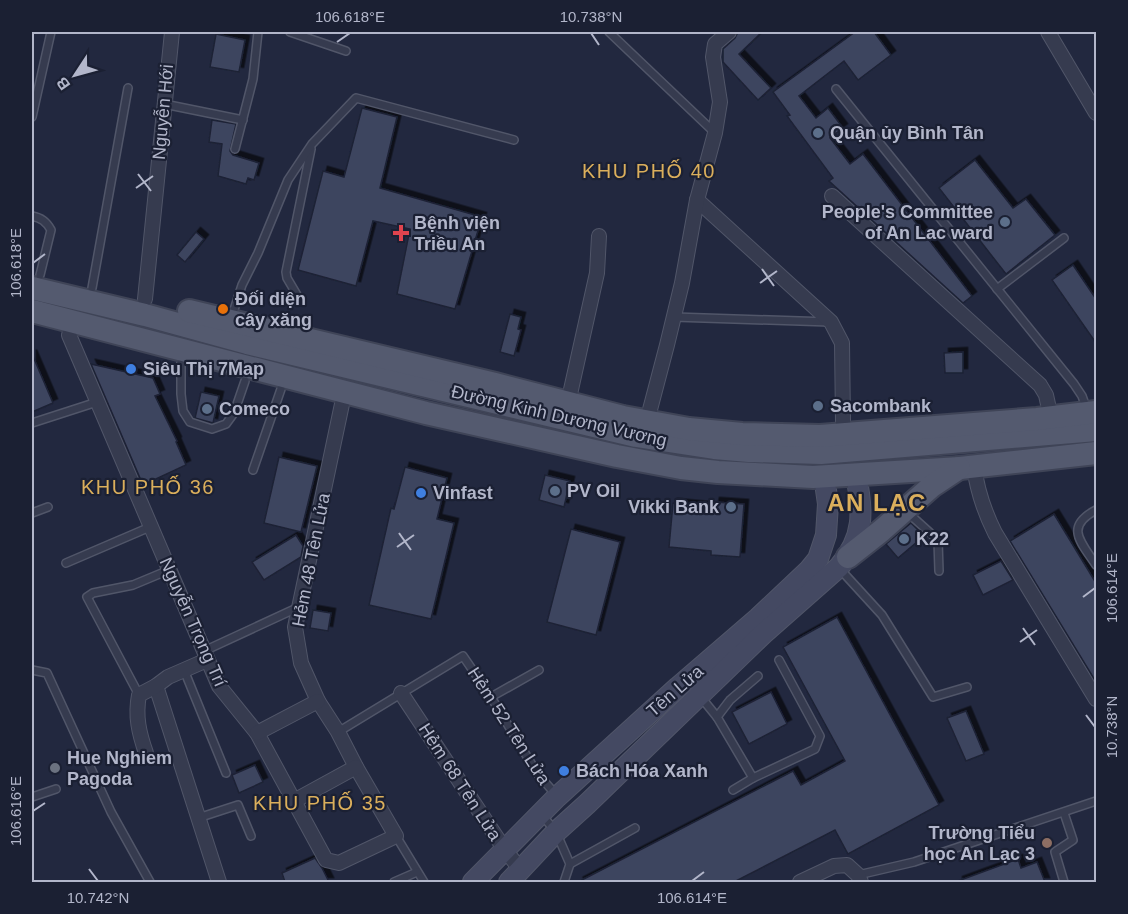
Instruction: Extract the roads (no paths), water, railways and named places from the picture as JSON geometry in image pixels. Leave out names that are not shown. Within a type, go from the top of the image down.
[{"type":"main road","name":"Đường Kinh Dương Vương","points":[[34,287],[92,288],[144,299],[625,434],[714,448],[749,451],[1052,426],[1094,426]]},
{"type":"main road","name":"Đường Kinh Dương Vương","points":[[34,287],[65,326],[245,381],[344,398]]},
{"type":"main road","name":"Đường Kinh Dương Vương","points":[[34,287],[247,343],[689,429],[820,444]]},
{"type":"main road","name":"Đường Kinh Dương Vương","points":[[32,326],[65,326],[424,418],[649,463],[718,472],[802,477],[856,475],[967,467],[1096,453]]},
{"type":"main road","points":[[424,418],[435,379]]},
{"type":"main road","points":[[1052,426],[1055,458]]},
{"type":"main road","points":[[848,443],[856,475]]},
{"type":"main road","points":[[820,444],[824,476]]},
{"type":"main road","points":[[844,562],[932,486],[967,467]]},
{"type":"main road","name":"Tên Lửa","points":[[515,876],[556,832],[699,695],[844,562],[854,546],[860,528],[861,501],[856,475]]},
{"type":"main road","name":"Tên Lửa","points":[[473,882],[557,797],[758,618],[814,565],[826,536],[828,504],[824,476]]},
{"type":"street","name":"Nguyễn Hới","points":[[144,299],[172,32]]},
{"type":"street","points":[[647,421],[674,317],[697,200],[715,133],[720,102],[713,57],[715,44],[729,32]]},
{"type":"street","points":[[1048,32],[1096,113]]},
{"type":"street","points":[[832,196],[1040,385],[1047,395],[1052,426]]},
{"type":"street","points":[[697,200],[831,322],[842,343],[843,422],[848,443]]},
{"type":"street","points":[[568,404],[597,273],[599,236]]},
{"type":"street","name":"Nguyễn Trọng Trí","points":[[65,326],[219,686],[256,733],[326,860],[339,863],[396,836]]},
{"type":"street","name":"Hẻm 48 Tên Lửa","points":[[344,398],[295,627],[301,663],[318,701],[338,732],[396,836]]},
{"type":"street","points":[[967,467],[992,525],[1096,699]]},
{"type":"street","points":[[146,753],[138,731],[136,707],[139,695],[206,656]]},
{"type":"street","points":[[156,686],[219,882]]},
{"type":"street","name":"Hẻm 68 Tên Lửa","points":[[401,693],[505,850],[515,876]]},
{"type":"street","points":[[256,733],[318,701]]},
{"type":"street","points":[[294,801],[356,767]]},
{"type":"street","points":[[800,882],[834,866],[847,865],[859,879]]},
{"type":"lane","points":[[32,117],[51,32]]},
{"type":"lane","points":[[235,149],[253,79],[258,32]]},
{"type":"lane","points":[[290,32],[346,51]]},
{"type":"lane","points":[[609,32],[715,133]]},
{"type":"lane","points":[[92,288],[128,88]]},
{"type":"lane","points":[[836,88],[1074,384],[1082,396],[1094,426]]},
{"type":"lane","points":[[230,322],[242,285],[258,253],[288,180],[312,144],[356,98],[514,140]]},
{"type":"lane","points":[[164,104],[243,120]]},
{"type":"lane","points":[[297,295],[286,272],[312,144]]},
{"type":"lane","points":[[32,216],[46,222],[51,230],[34,287]]},
{"type":"lane","points":[[997,289],[1064,238]]},
{"type":"lane","points":[[674,317],[831,322]]},
{"type":"lane","points":[[181,363],[183,411],[190,422],[213,429],[226,424],[234,413],[245,381]]},
{"type":"lane","points":[[253,470],[281,389]]},
{"type":"lane","points":[[32,423],[97,402]]},
{"type":"lane","points":[[32,513],[48,507]]},
{"type":"lane","points":[[904,510],[938,540],[939,571]]},
{"type":"lane","points":[[1096,510],[1085,516],[1079,523],[1078,529],[1080,539],[1096,565]]},
{"type":"lane","points":[[66,564],[150,526]]},
{"type":"lane","points":[[844,562],[882,615],[933,697],[967,687]]},
{"type":"lane","points":[[139,695],[87,597],[93,593],[133,585],[169,570]]},
{"type":"lane","points":[[206,656],[300,607]]},
{"type":"lane","name":"Hẻm 52 Tên Lửa","points":[[338,732],[463,656],[537,773],[557,797]]},
{"type":"lane","points":[[733,790],[815,749],[820,736],[779,660]]},
{"type":"lane","points":[[32,670],[47,673],[111,812],[150,882]]},
{"type":"lane","points":[[184,670],[226,773]]},
{"type":"lane","points":[[491,697],[539,670]]},
{"type":"lane","points":[[717,717],[730,700],[758,676]]},
{"type":"lane","points":[[699,695],[717,717],[753,778]]},
{"type":"lane","points":[[32,797],[56,789]]},
{"type":"lane","points":[[859,879],[1096,801]]},
{"type":"lane","points":[[198,818],[238,805],[251,836]]},
{"type":"lane","points":[[541,813],[556,832],[570,864],[564,882]]},
{"type":"lane","points":[[1064,813],[1073,840],[1055,852],[1064,882]]},
{"type":"lane","points":[[570,864],[635,828]]},
{"type":"lane","points":[[396,836],[424,882]]},
{"type":"lane","points":[[394,882],[417,872]]},
{"type":"place","name":"Quận ủy Bình Tân","points":[[818,133]]},
{"type":"place","name":"People's Committee of An Lac ward","points":[[1005,222]]},
{"type":"place","name":"Bệnh viện Triều An","points":[[401,233]]},
{"type":"place","name":"Đối diện cây xăng","points":[[223,309]]},
{"type":"place","name":"Siêu Thị 7Map","points":[[131,369]]},
{"type":"place","name":"Sacombank","points":[[818,406]]},
{"type":"place","name":"Comeco","points":[[207,409]]},
{"type":"place","name":"PV Oil","points":[[555,491]]},
{"type":"place","name":"Vinfast","points":[[421,493]]},
{"type":"place","name":"Vikki Bank","points":[[731,507]]},
{"type":"place","name":"K22","points":[[904,539]]},
{"type":"place","name":"Hue Nghiem Pagoda","points":[[55,768]]},
{"type":"place","name":"Bách Hóa Xanh","points":[[564,771]]},
{"type":"place","name":"Trường Tiểu học An Lạc 3","points":[[1047,843]]},
{"type":"district","name":"KHU PHỐ 40","points":[[649,171]]},
{"type":"district","name":"KHU PHỐ 36","points":[[148,487]]},
{"type":"district","name":"AN LẠC","points":[[877,503]]},
{"type":"district","name":"KHU PHỐ 35","points":[[320,803]]}]
